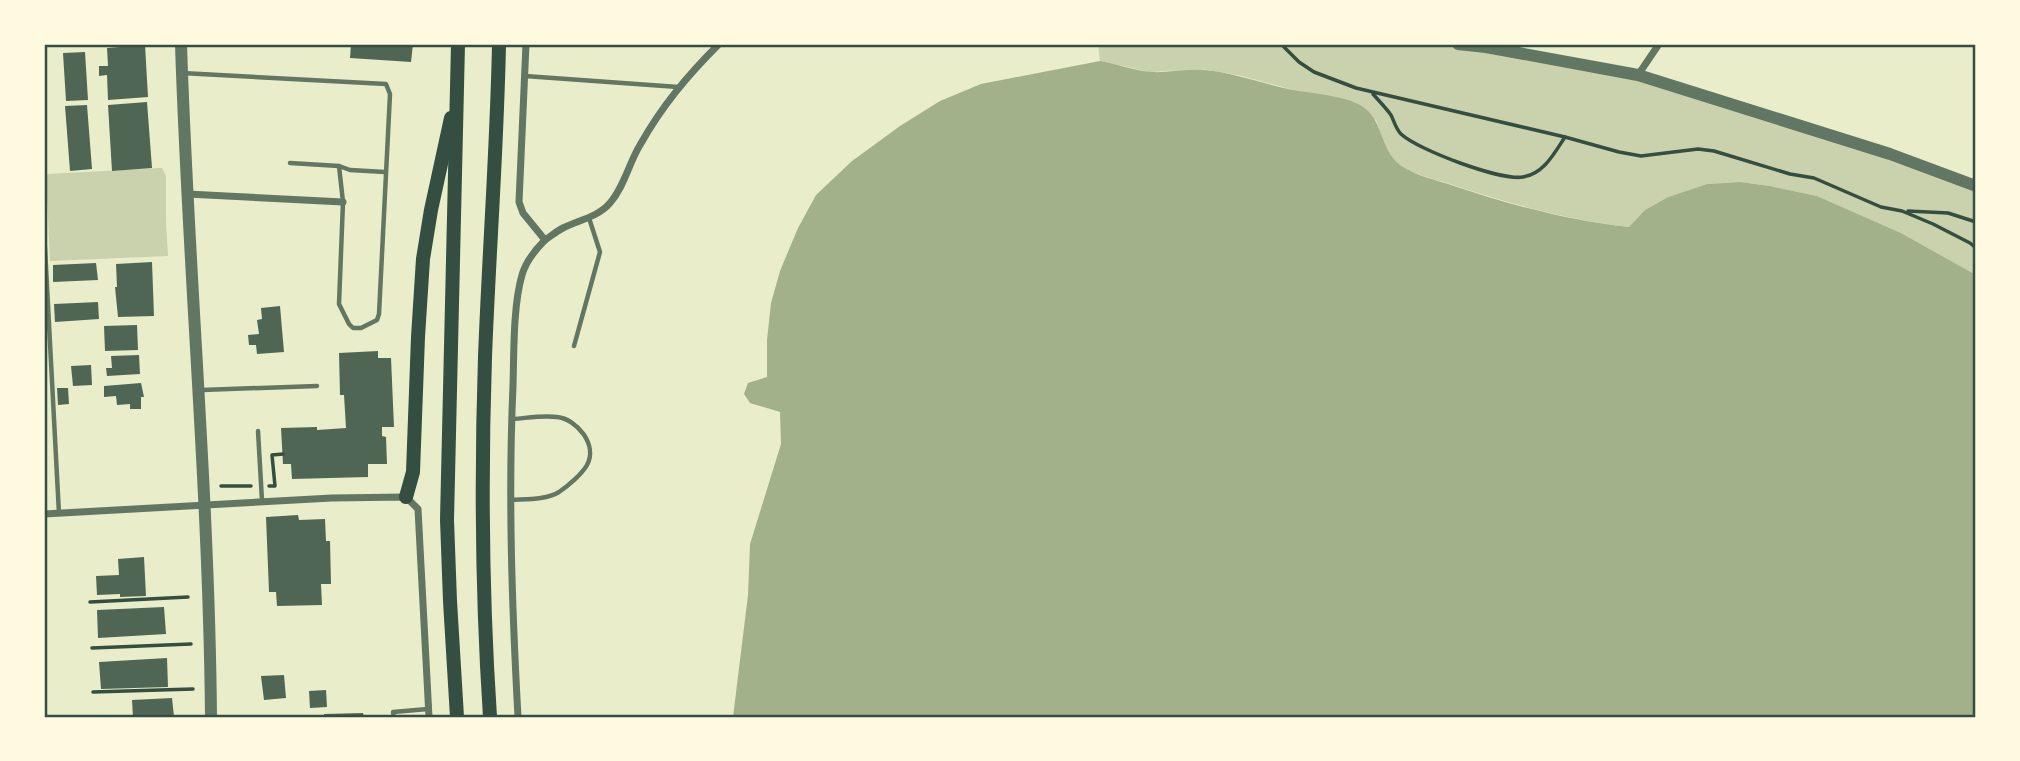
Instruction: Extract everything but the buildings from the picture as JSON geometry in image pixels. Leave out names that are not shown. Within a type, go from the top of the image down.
[{"type":"main road","points":[[457,717],[447,520],[458,44]]},
{"type":"main road","points":[[490,717],[483,547],[483,433],[499,44]]},
{"type":"main road","points":[[406,497],[413,472],[423,259],[430,210],[458,93]]},
{"type":"street","points":[[181,44],[211,651],[211,717]]},
{"type":"street","points":[[526,44],[519,202],[523,213],[545,240]]},
{"type":"street","points":[[518,717],[510,500],[511,419],[522,272],[531,255],[545,240],[610,203],[638,148],[666,102],[719,44]]},
{"type":"street","points":[[1458,44],[1638,75],[1890,154],[1976,186]]},
{"type":"street","points":[[1638,75],[1659,44]]},
{"type":"street","points":[[187,194],[343,202]]},
{"type":"street","points":[[44,514],[332,498],[406,497],[418,509],[429,713]]},
{"type":"lane","points":[[182,73],[386,84],[390,94],[379,314],[377,320],[361,328],[353,328],[348,324],[339,304],[343,202],[339,166]]},
{"type":"lane","points":[[525,76],[678,87]]},
{"type":"lane","points":[[290,163],[385,172]]},
{"type":"lane","points":[[574,346],[600,252],[588,217]]},
{"type":"lane","points":[[44,229],[59,514]]},
{"type":"lane","points":[[197,390],[317,386]]},
{"type":"lane","points":[[510,500],[533,499],[560,492],[587,465],[590,453],[588,442],[581,431],[559,416],[511,419]]},
{"type":"lane","points":[[258,431],[262,502]]},
{"type":"lane","points":[[394,717],[393,712],[429,713]]},
{"type":"path","points":[[1277,44],[1282,45],[1314,72],[1356,88],[1641,156],[1698,149],[1714,151],[1790,174],[1814,178],[1881,207],[1948,214],[1976,222]]},
{"type":"path","points":[[1372,92],[1390,114],[1400,133],[1419,146],[1468,166],[1510,176],[1523,177],[1536,172],[1547,164],[1565,137]]},
{"type":"path","points":[[1902,211],[1954,234],[1976,248]]},
{"type":"path","points":[[90,602],[188,597]]},
{"type":"path","points":[[92,648],[191,645]]},
{"type":"path","points":[[93,692],[193,689]]},
{"type":"shaded area","points":[[1098,44],[1458,44],[1638,75],[1976,186],[1976,275],[1901,233],[1817,196],[1770,186],[1740,182],[1707,184],[1668,197],[1645,210],[1630,227],[1537,210],[1426,177],[1405,168],[1390,156],[1376,120],[1290,89],[1242,76],[1202,69],[1150,72],[1100,61]]},
{"type":"shaded area","points":[[1100,61],[1152,72],[1216,71],[1282,88],[1354,102],[1368,111],[1378,125],[1388,151],[1406,169],[1475,193],[1541,211],[1629,227],[1645,210],[1668,197],[1707,184],[1740,182],[1770,186],[1817,196],[1901,233],[1976,275],[1976,717],[733,717],[748,595],[750,544],[781,444],[780,412],[750,403],[744,394],[748,383],[767,377],[771,303],[780,271],[798,228],[816,195],[852,161],[940,101],[981,84]]},
{"type":"shaded area","points":[[162,168],[166,176],[168,256],[50,261],[46,174]]}]
